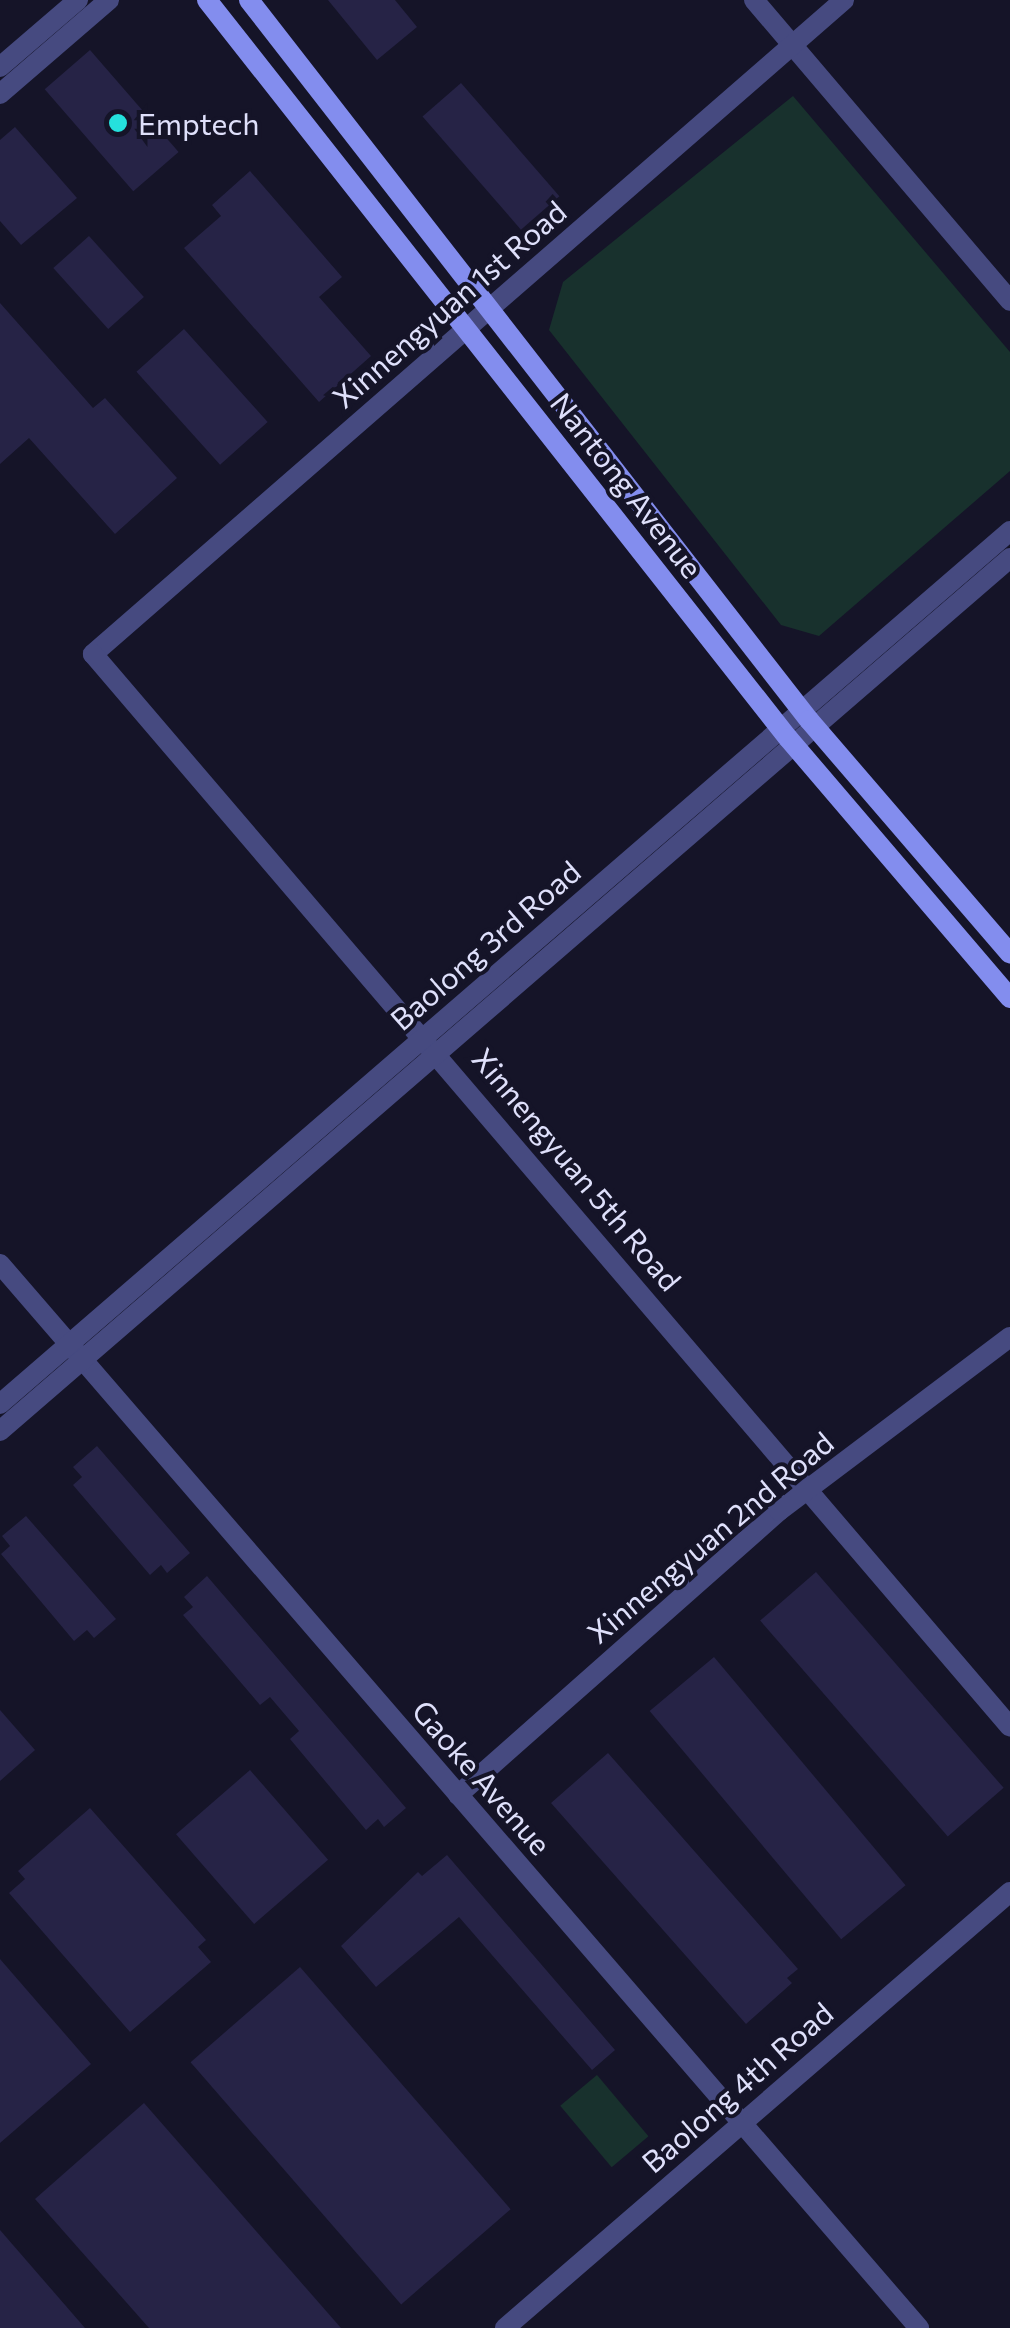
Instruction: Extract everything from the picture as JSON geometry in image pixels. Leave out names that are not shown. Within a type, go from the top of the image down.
[{"type":"main road","name":"Nantong Avenue","points":[[207,0],[787,737],[1010,998]]},
{"type":"main road","name":"Nantong Avenue","points":[[249,0],[487,312],[808,719],[1010,954]]},
{"type":"street","points":[[0,67],[78,0]]},
{"type":"street","points":[[0,94],[109,0]]},
{"type":"street","points":[[754,0],[1010,301]]},
{"type":"street","name":"Xinnengyuan 1st Road","points":[[94,654],[844,0]]},
{"type":"street","name":"Baolong 3rd Road","points":[[808,719],[1010,530]]},
{"type":"street","name":"Baolong 3rd Road","points":[[0,1431],[76,1352],[787,737],[1010,558]]},
{"type":"street","name":"Xinnengyuan 5th Road","points":[[94,654],[432,1044],[1010,1727]]},
{"type":"street","name":"Gaoke Avenue","points":[[0,1264],[919,2328]]},
{"type":"street","name":"Xinnengyuan 2nd Road","points":[[458,1795],[808,1489],[1010,1337]]},
{"type":"street","name":"Baolong 3rd Road","points":[[0,1404],[76,1352]]},
{"type":"street","name":"Baolong 4th Road","points":[[504,2328],[1010,1892]]},
{"type":"green space","points":[[793,96],[1010,352],[1010,471],[819,636],[781,625],[549,330],[563,282]]},
{"type":"green space","points":[[597,2075],[648,2136],[612,2167],[560,2106]]},
{"type":"building","points":[[328,0],[395,0],[417,27],[377,60]]},
{"type":"building","points":[[90,50],[179,152],[133,191],[45,89]]},
{"type":"building","points":[[461,83],[559,196],[521,230],[423,116]]},
{"type":"building","points":[[15,127],[77,198],[21,245],[0,221],[0,140]]},
{"type":"building","points":[[250,171],[342,277],[319,297],[371,356],[319,402],[184,248],[221,216],[212,205]]},
{"type":"building","points":[[89,236],[144,297],[108,329],[53,268]]},
{"type":"building","points":[[0,303],[93,408],[105,398],[177,478],[115,534],[29,438],[0,464]]},
{"type":"building","points":[[184,329],[268,422],[220,465],[136,372]]},
{"type":"building","points":[[97,1446],[190,1553],[167,1573],[161,1565],[150,1575],[73,1485],[82,1477],[73,1467]]},
{"type":"building","points":[[26,1516],[116,1619],[94,1638],[87,1630],[74,1641],[1,1554],[10,1546],[2,1536]]},
{"type":"building","points":[[816,1572],[1004,1788],[948,1836],[760,1621]]},
{"type":"building","points":[[207,1576],[406,1808],[384,1827],[378,1819],[366,1830],[290,1739],[299,1731],[270,1697],[260,1705],[183,1615],[193,1607],[184,1597]]},
{"type":"building","points":[[714,1657],[906,1885],[841,1939],[650,1711]]},
{"type":"building","points":[[0,1710],[35,1750],[0,1781]]},
{"type":"building","points":[[608,1753],[798,1969],[787,1978],[792,1983],[746,2024],[551,1803]]},
{"type":"building","points":[[250,1770],[328,1860],[254,1924],[176,1834]]},
{"type":"building","points":[[90,1808],[206,1940],[198,1947],[211,1962],[130,2032],[9,1893],[25,1879],[18,1871]]},
{"type":"building","points":[[447,1855],[615,2050],[592,2070],[459,1917],[376,1987],[341,1946],[418,1872],[422,1876]]},
{"type":"building","points":[[0,1959],[91,2064],[0,2143]]},
{"type":"building","points":[[300,1967],[511,2209],[401,2304],[191,2062]]},
{"type":"building","points":[[144,2103],[341,2328],[149,2328],[35,2199]]},
{"type":"building","points":[[0,2230],[85,2328],[0,2328]]},
{"type":"place","name":"Emptech","points":[[118,123]]}]
